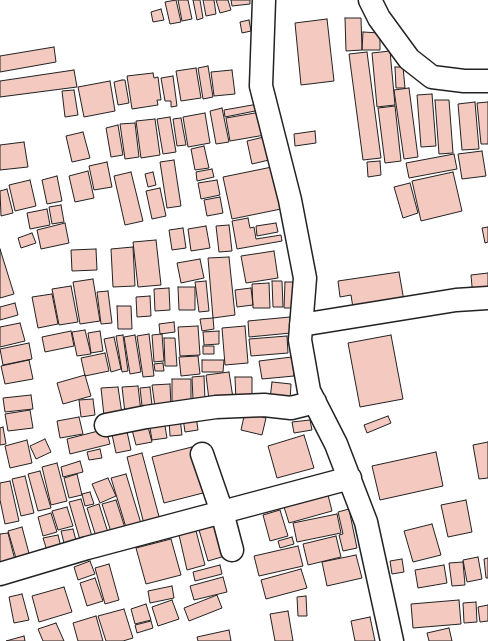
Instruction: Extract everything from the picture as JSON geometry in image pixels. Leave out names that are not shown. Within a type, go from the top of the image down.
[{"type":"street","points":[[264,0],[261,86],[290,200],[305,278],[300,340],[304,366],[309,391],[336,444],[366,522],[392,641]]},
{"type":"street","points":[[370,0],[378,18],[409,59],[432,77],[464,81],[488,81]]},
{"type":"street","points":[[301,325],[456,300],[488,298]]},
{"type":"street","points":[[106,425],[146,417],[216,408],[264,405],[291,408],[315,402]]},
{"type":"street","points":[[202,454],[222,512],[232,550]]},
{"type":"street","points":[[0,574],[87,548],[350,478]]},
{"type":"building","points":[[176,0],[181,22],[170,24],[165,2]]},
{"type":"building","points":[[178,0],[188,0],[192,19],[182,21]]},
{"type":"building","points":[[193,0],[200,0],[203,18],[197,20]]},
{"type":"building","points":[[203,0],[214,0],[216,14],[206,16]]},
{"type":"building","points":[[216,0],[228,0],[231,10],[220,13]]},
{"type":"building","points":[[231,0],[250,0],[250,4],[232,6]]},
{"type":"building","points":[[161,9],[164,20],[153,22],[151,12]]},
{"type":"building","points":[[345,18],[361,18],[362,50],[346,51]]},
{"type":"building","points":[[327,19],[334,81],[301,85],[295,23]]},
{"type":"building","points":[[249,20],[251,31],[242,33],[240,22]]},
{"type":"building","points":[[363,32],[380,33],[380,50],[362,50]]},
{"type":"building","points":[[54,47],[56,62],[0,72],[0,56]]},
{"type":"building","points":[[390,51],[395,105],[377,107],[372,53]]},
{"type":"building","points":[[367,52],[381,158],[363,160],[349,54]]},
{"type":"building","points":[[208,66],[213,97],[203,99],[198,68]]},
{"type":"building","points":[[395,67],[403,67],[405,88],[396,88]]},
{"type":"building","points":[[196,68],[201,98],[181,101],[176,71]]},
{"type":"building","points":[[74,70],[77,87],[0,97],[0,81]]},
{"type":"building","points":[[232,70],[235,94],[214,96],[211,72]]},
{"type":"building","points":[[153,73],[154,78],[158,77],[161,100],[157,100],[158,105],[132,109],[127,76]]},
{"type":"building","points":[[173,76],[177,106],[171,107],[171,101],[165,101],[161,78]]},
{"type":"building","points":[[125,80],[129,103],[118,105],[114,82]]},
{"type":"building","points":[[110,81],[115,111],[84,117],[78,87]]},
{"type":"building","points":[[409,88],[418,157],[404,159],[394,90]]},
{"type":"building","points":[[74,90],[78,115],[65,117],[62,91]]},
{"type":"building","points":[[432,94],[436,146],[421,147],[417,95]]},
{"type":"building","points":[[435,100],[449,100],[453,153],[439,154]]},
{"type":"building","points":[[475,102],[479,149],[462,150],[458,104]]},
{"type":"building","points":[[488,102],[488,144],[481,144],[477,103]]},
{"type":"building","points":[[258,104],[260,110],[225,117],[224,110]]},
{"type":"building","points":[[395,106],[401,161],[385,163],[378,108]]},
{"type":"building","points":[[222,108],[229,142],[216,144],[210,111]]},
{"type":"building","points":[[261,112],[265,135],[230,141],[226,118]]},
{"type":"building","points":[[205,113],[210,143],[188,147],[183,117]]},
{"type":"building","points":[[170,117],[176,152],[163,154],[157,119]]},
{"type":"building","points":[[181,118],[186,145],[177,146],[173,119]]},
{"type":"building","points":[[155,119],[160,155],[141,158],[136,121]]},
{"type":"building","points":[[135,123],[139,157],[125,159],[120,124]]},
{"type":"building","points":[[118,125],[123,155],[111,157],[106,128]]},
{"type":"building","points":[[315,131],[316,143],[295,146],[294,134]]},
{"type":"building","points":[[83,132],[90,158],[72,162],[66,136]]},
{"type":"building","points":[[264,137],[269,160],[252,164],[247,141]]},
{"type":"building","points":[[24,142],[28,167],[0,170],[0,145]]},
{"type":"building","points":[[204,146],[209,168],[195,170],[191,149]]},
{"type":"building","points":[[482,151],[486,176],[462,179],[458,154]]},
{"type":"building","points":[[454,154],[457,169],[409,178],[406,163]]},
{"type":"building","points":[[174,160],[181,206],[167,208],[160,162]]},
{"type":"building","points":[[380,161],[381,175],[368,177],[367,162]]},
{"type":"building","points":[[107,162],[112,187],[94,190],[89,166]]},
{"type":"building","points":[[272,167],[281,209],[232,219],[223,177]]},
{"type":"building","points":[[212,169],[214,177],[197,181],[196,172]]},
{"type":"building","points":[[88,171],[94,198],[75,202],[69,176]]},
{"type":"building","points":[[131,172],[143,221],[125,225],[114,176]]},
{"type":"building","points":[[153,172],[156,185],[148,187],[145,174]]},
{"type":"building","points":[[453,172],[462,211],[421,221],[412,181]]},
{"type":"building","points":[[57,176],[62,201],[47,204],[42,180]]},
{"type":"building","points":[[30,180],[36,206],[15,211],[9,185]]},
{"type":"building","points":[[217,180],[220,195],[201,199],[198,183]]},
{"type":"building","points":[[410,183],[418,213],[403,218],[394,187]]},
{"type":"building","points":[[160,188],[166,216],[152,219],[146,191]]},
{"type":"building","points":[[7,189],[13,213],[1,216],[0,191]]},
{"type":"building","points":[[220,197],[223,213],[207,216],[204,200]]},
{"type":"building","points":[[61,205],[64,222],[52,224],[49,207]]},
{"type":"building","points":[[47,209],[50,225],[30,229],[27,213]]},
{"type":"building","points":[[248,218],[250,228],[254,227],[256,239],[281,235],[282,241],[237,249],[232,221]]},
{"type":"building","points":[[65,223],[69,243],[41,249],[37,230]]},
{"type":"building","points":[[276,223],[278,232],[257,236],[256,226]]},
{"type":"building","points":[[229,225],[232,251],[219,252],[216,226]]},
{"type":"building","points":[[206,226],[210,248],[191,251],[188,229]]},
{"type":"building","points":[[488,227],[488,242],[485,243],[482,228]]},
{"type":"building","points":[[183,228],[186,248],[172,250],[169,230]]},
{"type":"building","points":[[32,233],[36,243],[21,248],[18,238]]},
{"type":"building","points":[[156,240],[161,285],[138,287],[133,242]]},
{"type":"building","points":[[133,247],[135,286],[113,287],[111,249]]},
{"type":"building","points":[[0,249],[14,294],[0,298]]},
{"type":"building","points":[[96,249],[97,270],[72,271],[71,250]]},
{"type":"building","points":[[274,251],[278,278],[246,283],[241,256]]},
{"type":"building","points":[[229,257],[235,315],[213,318],[208,258]]},
{"type":"building","points":[[200,259],[204,278],[181,283],[177,263]]},
{"type":"building","points":[[399,272],[404,301],[353,308],[351,295],[340,297],[338,281]]},
{"type":"building","points":[[488,273],[488,296],[473,298],[471,275]]},
{"type":"building","points":[[93,279],[100,321],[80,324],[73,282]]},
{"type":"building","points":[[206,281],[209,311],[199,312],[195,282]]},
{"type":"building","points":[[272,281],[282,281],[283,307],[273,307]]},
{"type":"building","points":[[285,282],[294,282],[293,308],[284,308]]},
{"type":"building","points":[[269,283],[270,308],[253,308],[252,284]]},
{"type":"building","points":[[71,286],[78,322],[59,325],[52,289]]},
{"type":"building","points":[[178,287],[195,287],[195,310],[179,310]]},
{"type":"building","points":[[169,288],[170,310],[155,311],[154,289]]},
{"type":"building","points":[[251,288],[253,305],[237,307],[235,290]]},
{"type":"building","points":[[108,291],[112,323],[101,324],[97,292]]},
{"type":"building","points":[[52,294],[58,324],[38,328],[32,297]]},
{"type":"building","points":[[150,296],[151,316],[137,317],[136,297]]},
{"type":"building","points":[[15,303],[18,315],[0,320],[0,307]]},
{"type":"building","points":[[117,306],[131,306],[132,329],[118,329]]},
{"type":"building","points":[[290,317],[291,333],[249,337],[248,321]]},
{"type":"building","points":[[213,318],[214,329],[202,331],[200,319]]},
{"type":"building","points":[[174,322],[175,332],[160,334],[159,324]]},
{"type":"building","points":[[20,323],[25,341],[0,347],[0,327]]},
{"type":"building","points":[[198,326],[200,355],[180,356],[178,327]]},
{"type":"building","points":[[245,326],[248,363],[225,365],[222,328]]},
{"type":"building","points":[[85,330],[91,354],[77,356],[72,332]]},
{"type":"building","points":[[71,331],[74,346],[45,352],[42,337]]},
{"type":"building","points":[[100,331],[103,351],[91,353],[88,333]]},
{"type":"building","points":[[219,331],[219,344],[204,345],[203,332]]},
{"type":"building","points":[[149,334],[154,376],[143,377],[137,336]]},
{"type":"building","points":[[162,334],[164,361],[154,362],[152,335]]},
{"type":"building","points":[[123,335],[128,371],[122,372],[116,336]]},
{"type":"building","points":[[135,335],[141,372],[130,374],[124,337]]},
{"type":"building","points":[[391,335],[403,399],[360,407],[348,343]]},
{"type":"building","points":[[287,336],[288,353],[251,356],[249,339]]},
{"type":"building","points":[[114,337],[121,369],[111,372],[104,339]]},
{"type":"building","points":[[164,338],[175,338],[177,366],[165,366]]},
{"type":"building","points":[[29,343],[32,359],[3,365],[0,349]]},
{"type":"building","points":[[203,346],[214,346],[214,354],[203,354]]},
{"type":"building","points":[[105,353],[109,371],[85,376],[81,358]]},
{"type":"building","points":[[198,356],[200,374],[181,376],[179,357]]},
{"type":"building","points":[[292,357],[294,376],[262,379],[259,361]]},
{"type":"building","points":[[29,360],[33,379],[5,384],[1,366]]},
{"type":"building","points":[[202,360],[224,360],[223,372],[202,372]]},
{"type":"building","points":[[163,363],[164,371],[155,371],[154,364]]},
{"type":"building","points":[[229,372],[233,398],[209,400],[206,375]]},
{"type":"building","points":[[85,375],[91,396],[63,404],[57,383]]},
{"type":"building","points":[[204,376],[205,400],[193,400],[192,377]]},
{"type":"building","points":[[235,377],[252,377],[252,401],[236,401]]},
{"type":"building","points":[[172,379],[191,379],[191,401],[172,402]]},
{"type":"building","points":[[272,382],[291,384],[290,401],[270,399]]},
{"type":"building","points":[[170,384],[171,406],[155,407],[152,385]]},
{"type":"building","points":[[138,386],[141,412],[125,413],[122,387]]},
{"type":"building","points":[[118,387],[122,414],[104,416],[101,388]]},
{"type":"building","points":[[150,387],[152,405],[142,406],[140,388]]},
{"type":"building","points":[[31,395],[33,409],[5,412],[3,398]]},
{"type":"building","points":[[93,399],[95,415],[81,417],[79,400]]},
{"type":"building","points":[[30,410],[33,428],[8,431],[5,414]]},
{"type":"building","points":[[245,412],[266,418],[262,435],[241,430]]},
{"type":"building","points":[[196,416],[198,430],[185,432],[183,418]]},
{"type":"building","points":[[388,416],[391,423],[367,433],[364,425]]},
{"type":"building","points":[[79,417],[83,434],[60,438],[57,421]]},
{"type":"building","points":[[180,418],[182,435],[170,436],[169,419]]},
{"type":"building","points":[[164,420],[167,438],[152,440],[149,422]]},
{"type":"building","points":[[310,420],[312,430],[294,433],[292,422]]},
{"type":"building","points":[[147,423],[152,442],[136,445],[131,426]]},
{"type":"building","points":[[3,427],[6,444],[0,445],[0,428]]},
{"type":"building","points":[[126,427],[131,450],[116,453],[111,430]]},
{"type":"building","points":[[106,429],[110,444],[70,454],[67,439]]},
{"type":"building","points":[[304,435],[314,468],[277,478],[268,446]]},
{"type":"building","points":[[45,439],[51,452],[36,459],[30,446]]},
{"type":"building","points":[[27,440],[32,463],[10,468],[5,446]]},
{"type":"building","points":[[488,442],[488,478],[479,479],[473,445]]},
{"type":"building","points":[[192,447],[203,493],[164,503],[152,457]]},
{"type":"building","points":[[100,449],[102,458],[89,460],[87,452]]},
{"type":"building","points":[[436,452],[443,486],[380,500],[372,466]]},
{"type":"building","points":[[142,453],[161,524],[145,528],[127,457]]},
{"type":"building","points":[[80,461],[83,472],[63,477],[61,467]]},
{"type":"building","points":[[57,463],[67,501],[51,505],[42,467]]},
{"type":"building","points":[[40,471],[51,508],[38,511],[28,474]]},
{"type":"building","points":[[77,474],[82,495],[69,498],[64,478]]},
{"type":"building","points":[[126,474],[143,530],[128,534],[111,478]]},
{"type":"building","points":[[25,476],[34,513],[21,516],[12,479]]},
{"type":"building","points":[[108,478],[116,496],[100,503],[92,484]]},
{"type":"building","points":[[10,481],[19,521],[5,524],[0,500],[0,483]]},
{"type":"building","points":[[90,492],[94,504],[85,506],[82,494]]},
{"type":"building","points":[[328,495],[332,511],[289,523],[284,507]]},
{"type":"building","points":[[81,499],[94,543],[82,547],[69,502]]},
{"type":"building","points":[[116,500],[127,534],[113,538],[102,504]]},
{"type":"building","points":[[466,500],[472,532],[448,537],[441,505]]},
{"type":"building","points":[[99,504],[110,539],[98,543],[87,508]]},
{"type":"building","points":[[67,507],[73,526],[58,530],[52,511]]},
{"type":"building","points":[[349,509],[357,548],[343,551],[339,535],[343,534],[338,512]]},
{"type":"building","points":[[280,510],[288,536],[270,541],[263,515]]},
{"type":"building","points":[[51,513],[57,532],[43,536],[38,517]]},
{"type":"building","points":[[337,514],[341,533],[297,542],[293,523]]},
{"type":"building","points":[[432,524],[441,555],[413,562],[404,531]]},
{"type":"building","points":[[216,525],[225,556],[208,561],[199,530]]},
{"type":"building","points":[[22,527],[31,561],[18,565],[8,531]]},
{"type":"building","points":[[73,529],[77,544],[65,547],[61,531]]},
{"type":"building","points":[[196,531],[205,565],[187,570],[179,535]]},
{"type":"building","points":[[8,533],[16,564],[0,564],[0,534]]},
{"type":"building","points":[[58,535],[62,551],[48,554],[43,538]]},
{"type":"building","points":[[336,536],[341,557],[308,565],[303,544]]},
{"type":"building","points":[[292,537],[294,544],[280,548],[278,541]]},
{"type":"building","points":[[171,539],[181,575],[146,584],[136,548]]},
{"type":"building","points":[[298,546],[303,566],[259,576],[254,556]]},
{"type":"building","points":[[356,555],[362,578],[327,586],[322,562]]},
{"type":"building","points":[[478,557],[482,579],[467,582],[463,560]]},
{"type":"building","points":[[488,558],[488,578],[486,578],[484,559]]},
{"type":"building","points":[[402,559],[404,572],[392,574],[390,561]]},
{"type":"building","points":[[90,561],[95,574],[78,580],[74,567]]},
{"type":"building","points":[[463,562],[465,585],[452,586],[449,563]]},
{"type":"building","points":[[109,564],[119,600],[105,604],[95,568]]},
{"type":"building","points":[[220,565],[222,574],[195,581],[193,572]]},
{"type":"building","points":[[444,565],[447,583],[418,588],[415,570]]},
{"type":"building","points":[[301,569],[307,588],[266,599],[261,580]]},
{"type":"building","points":[[223,577],[227,592],[194,600],[190,586]]},
{"type":"building","points":[[95,578],[103,601],[87,606],[80,583]]},
{"type":"building","points":[[172,586],[174,598],[150,603],[148,591]]},
{"type":"building","points":[[64,587],[72,612],[39,622],[32,596]]},
{"type":"building","points":[[22,594],[29,620],[14,623],[9,597]]},
{"type":"building","points":[[217,595],[222,608],[189,621],[184,608]]},
{"type":"building","points":[[306,596],[307,616],[298,616],[297,597]]},
{"type":"building","points":[[172,600],[179,619],[158,626],[152,607]]},
{"type":"building","points":[[459,600],[461,624],[413,628],[411,604]]},
{"type":"building","points":[[476,602],[477,622],[464,623],[463,603]]},
{"type":"building","points":[[146,604],[151,620],[135,624],[131,609]]},
{"type":"building","points":[[488,605],[488,621],[480,622],[478,607]]},
{"type":"building","points":[[124,609],[133,638],[123,641],[106,641],[98,616]]},
{"type":"building","points":[[288,611],[293,641],[275,641],[270,614]]},
{"type":"building","points":[[96,616],[103,641],[78,641],[73,623]]},
{"type":"building","points":[[370,617],[375,641],[355,641],[351,621]]},
{"type":"building","points":[[151,621],[153,628],[137,633],[135,625]]},
{"type":"building","points":[[56,623],[64,641],[43,641],[38,629]]},
{"type":"building","points":[[449,628],[452,641],[429,641],[427,633]]},
{"type":"building","points":[[229,630],[231,641],[198,641],[197,637]]},
{"type":"building","points":[[24,636],[25,641],[6,641]]}]
